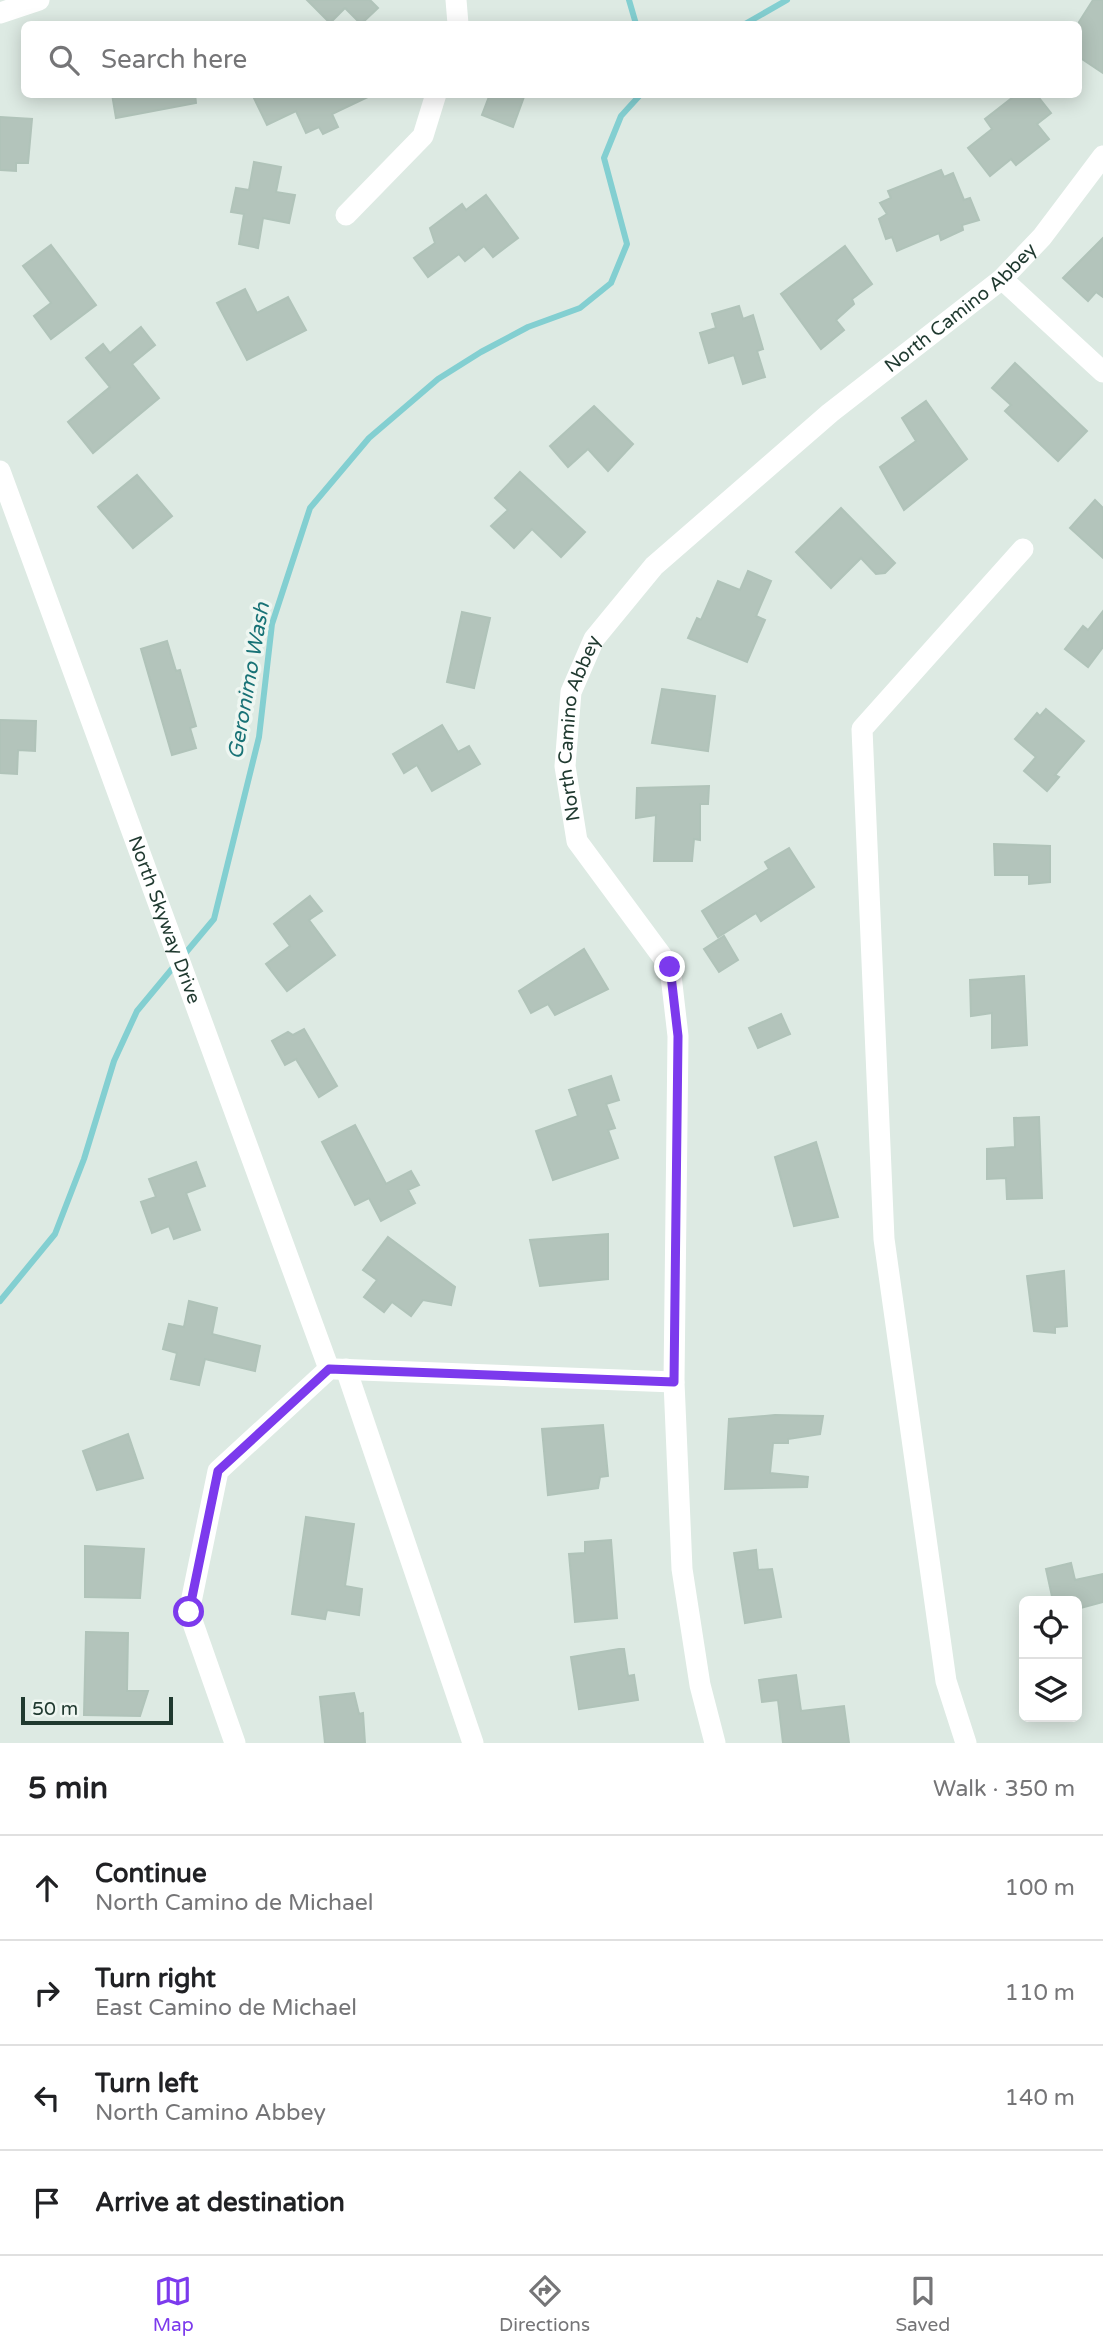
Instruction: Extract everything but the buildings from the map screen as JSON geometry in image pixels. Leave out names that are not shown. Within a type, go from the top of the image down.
[{"type":"street","points":[[0,13],[39,0]]},
{"type":"street","points":[[456,0],[458,21]]},
{"type":"street","points":[[346,215],[423,136],[435,98]]},
{"type":"street","name":"North Camino Abbey","points":[[715,1743],[700,1685],[682,1569],[674,1382],[678,1036],[670,967],[577,841],[565,765],[571,692],[594,639],[654,566],[830,413],[1002,279],[1042,237],[1103,156]]},
{"type":"street","points":[[1002,279],[1103,372]]},
{"type":"street","name":"North Skyway Drive","points":[[0,471],[338,1369],[473,1743]]},
{"type":"street","points":[[966,1743],[946,1681],[884,1239],[862,729],[1023,550]]},
{"type":"street","points":[[235,1743],[189,1612],[218,1471],[338,1369],[674,1382]]},
{"type":"waterway","points":[[629,0],[635,21]]},
{"type":"waterway","name":"Geronimo Wash","points":[[750,21],[787,0]]},
{"type":"waterway","name":"Geronimo Wash","points":[[183,956],[214,919],[259,737],[272,624],[310,508],[369,438],[438,379],[528,327],[580,308],[611,283],[627,244],[604,158],[621,116],[637,98]]},
{"type":"waterway","name":"Geronimo Wash","points":[[0,1301],[55,1234],[84,1159],[114,1061],[137,1011],[176,964]]},
{"type":"route","points":[[189,1612],[218,1471],[329,1369],[674,1382],[678,1036],[670,967]]}]
